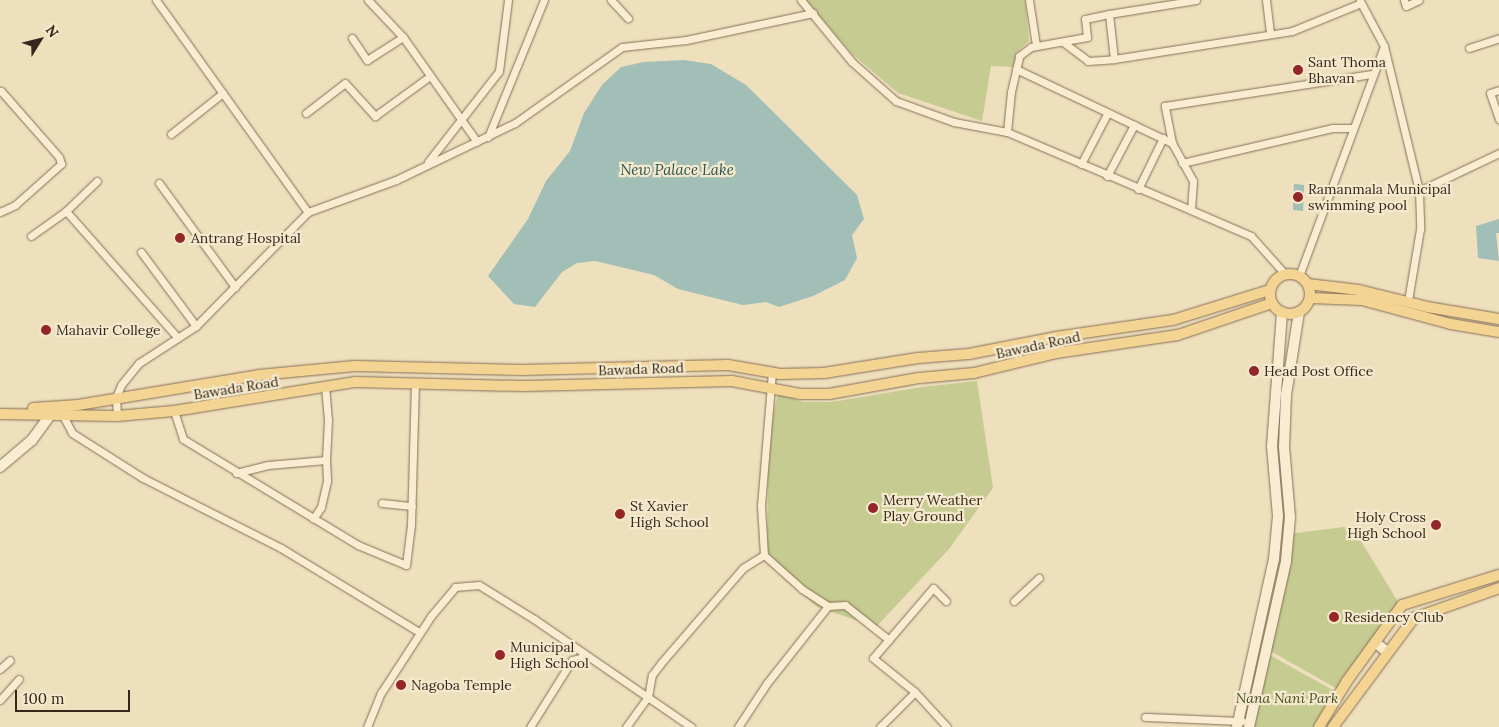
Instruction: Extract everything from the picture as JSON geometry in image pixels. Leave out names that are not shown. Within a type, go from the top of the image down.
[{"type":"main road","points":[[1299,312],[1282,312],[1272,303],[1270,290],[1275,280],[1285,274],[1299,276],[1308,284],[1359,290],[1408,302],[1499,319]]},
{"type":"main road","points":[[1250,725],[1286,561],[1290,517],[1284,447],[1286,395],[1299,312],[1310,298],[1308,284]]},
{"type":"main road","points":[[0,408],[57,412],[118,399],[259,375],[356,366],[521,370],[728,365],[772,373],[824,373],[918,358],[968,354],[1056,337],[1173,320],[1270,290]]},
{"type":"main road","points":[[1310,298],[1362,300],[1451,324],[1499,332]]},
{"type":"main road","name":"Bawada Road","points":[[0,414],[57,412],[117,416],[174,411],[356,382],[523,386],[732,380],[800,394],[829,394],[919,378],[974,373],[1056,353],[1179,335],[1272,303]]},
{"type":"main road","points":[[1237,724],[1274,559],[1278,516],[1272,446],[1282,312]]},
{"type":"main road","points":[[0,467],[32,440],[57,412]]},
{"type":"main road","points":[[1319,727],[1347,681],[1402,605],[1499,575]]},
{"type":"main road","points":[[1333,727],[1414,618],[1499,588]]},
{"type":"main road","points":[[1376,643],[1387,652]]},
{"type":"street","points":[[156,0],[308,212]]},
{"type":"street","points":[[368,0],[402,37],[477,142]]},
{"type":"street","points":[[425,165],[462,122],[499,71],[508,0]]},
{"type":"street","points":[[488,138],[544,0]]},
{"type":"street","points":[[610,0],[628,18]]},
{"type":"street","points":[[801,0],[852,62],[896,101],[954,122],[1008,132],[1251,236],[1285,274]]},
{"type":"street","points":[[1029,0],[1036,45]]},
{"type":"street","points":[[1008,132],[1019,56],[1036,45],[1086,37],[1085,18],[1196,0]]},
{"type":"street","points":[[1266,0],[1270,34]]},
{"type":"street","points":[[1404,0],[1406,6],[1420,0]]},
{"type":"street","points":[[1064,42],[1088,61],[1114,59],[1292,31],[1360,2],[1384,46],[1419,191],[1420,229],[1408,302]]},
{"type":"street","points":[[117,416],[118,399],[123,382],[139,362],[196,326],[308,212],[396,180],[425,165],[488,138],[540,108],[622,47],[686,40],[813,13]]},
{"type":"street","points":[[1109,14],[1114,59]]},
{"type":"street","points":[[352,38],[367,60],[402,37]]},
{"type":"street","points":[[1469,48],[1499,38]]},
{"type":"street","points":[[1299,276],[1352,128],[1384,46]]},
{"type":"street","points":[[1016,69],[1172,143]]},
{"type":"street","points":[[1191,210],[1193,181],[1172,143],[1166,106],[1372,74]]},
{"type":"street","points":[[306,112],[345,83],[375,116],[430,76]]},
{"type":"street","points":[[1499,90],[1490,93],[1499,119]]},
{"type":"street","points":[[0,212],[15,204],[61,164],[60,157],[1,91]]},
{"type":"street","points":[[171,134],[223,93]]},
{"type":"street","points":[[1080,164],[1108,114]]},
{"type":"street","points":[[1107,176],[1134,125]]},
{"type":"street","points":[[1182,163],[1332,128],[1352,128]]},
{"type":"street","points":[[1138,189],[1163,138]]},
{"type":"street","points":[[1419,191],[1499,153]]},
{"type":"street","points":[[31,236],[66,211],[97,181]]},
{"type":"street","points":[[159,183],[235,287]]},
{"type":"street","points":[[66,211],[178,338]]},
{"type":"street","points":[[141,252],[196,326]]},
{"type":"street","points":[[772,373],[761,506],[764,555],[802,589],[828,606],[845,605],[889,640]]},
{"type":"street","points":[[174,411],[182,439],[358,545],[406,565],[412,506],[415,383]]},
{"type":"street","points":[[313,519],[321,508],[327,481],[328,420],[325,386]]},
{"type":"street","points":[[57,412],[72,434],[142,478],[273,544],[419,632]]},
{"type":"street","points":[[236,473],[268,465],[326,460]]},
{"type":"street","points":[[382,503],[412,506]]},
{"type":"street","points":[[626,727],[648,697],[652,674],[743,568],[764,555]]},
{"type":"street","points":[[1014,602],[1038,578]]},
{"type":"street","points":[[367,727],[381,692],[419,632],[455,587],[479,585],[588,656],[691,727]]},
{"type":"street","points":[[946,601],[933,588],[873,658],[915,692],[946,727]]},
{"type":"street","points":[[738,727],[766,683],[828,606]]},
{"type":"street","points":[[530,727],[572,660],[588,656]]},
{"type":"street","points":[[0,669],[10,660]]},
{"type":"street","points":[[0,700],[19,679]]},
{"type":"street","points":[[880,727],[915,692]]},
{"type":"street","points":[[1146,717],[1250,725]]},
{"type":"green space","points":[[806,0],[1025,0],[1029,41],[1016,53],[1013,67],[991,66],[982,121],[898,93],[851,53]]},
{"type":"green space","name":"Merry Weather Play Ground","points":[[977,381],[993,488],[949,549],[876,627],[817,607],[767,563],[768,468],[771,425],[778,393],[803,402],[832,402],[922,387]]},
{"type":"green space","name":"Residency Club","points":[[1352,526],[1401,607],[1341,691],[1267,649],[1288,534]]},
{"type":"green space","name":"Nana Nani Park","points":[[1266,653],[1340,694],[1319,727],[1249,727]]},
{"type":"water","name":"New Palace Lake","points":[[684,60],[711,64],[746,85],[857,195],[864,219],[852,235],[857,258],[845,280],[813,296],[779,307],[766,302],[743,305],[678,289],[654,275],[595,261],[577,263],[562,272],[535,307],[514,304],[488,276],[528,219],[546,181],[570,151],[584,113],[602,85],[621,67],[644,62]]},
{"type":"water","name":"Ramanmala Municipal swimming pool","points":[[1294,184],[1304,185],[1303,211],[1293,210]]},
{"type":"water","points":[[1499,219],[1499,233],[1496,233],[1499,261],[1478,258],[1476,226]]},
{"type":"place","name":"Sant Thoma Bhavan","points":[[1298,70]]},
{"type":"place","name":"Ramanmala Municipal swimming pool","points":[[1298,197]]},
{"type":"place","name":"Antrang Hospital","points":[[180,238]]},
{"type":"place","name":"Mahavir College","points":[[46,330]]},
{"type":"place","name":"Head Post Office","points":[[1254,371]]},
{"type":"place","name":"Merry Weather Play Ground","points":[[873,508]]},
{"type":"place","name":"St Xavier High School","points":[[620,514]]},
{"type":"place","name":"Holy Cross High School","points":[[1436,525]]},
{"type":"place","name":"Residency Club","points":[[1334,617]]},
{"type":"place","name":"Municipal High School","points":[[500,655]]},
{"type":"place","name":"Nagoba Temple","points":[[401,685]]}]
